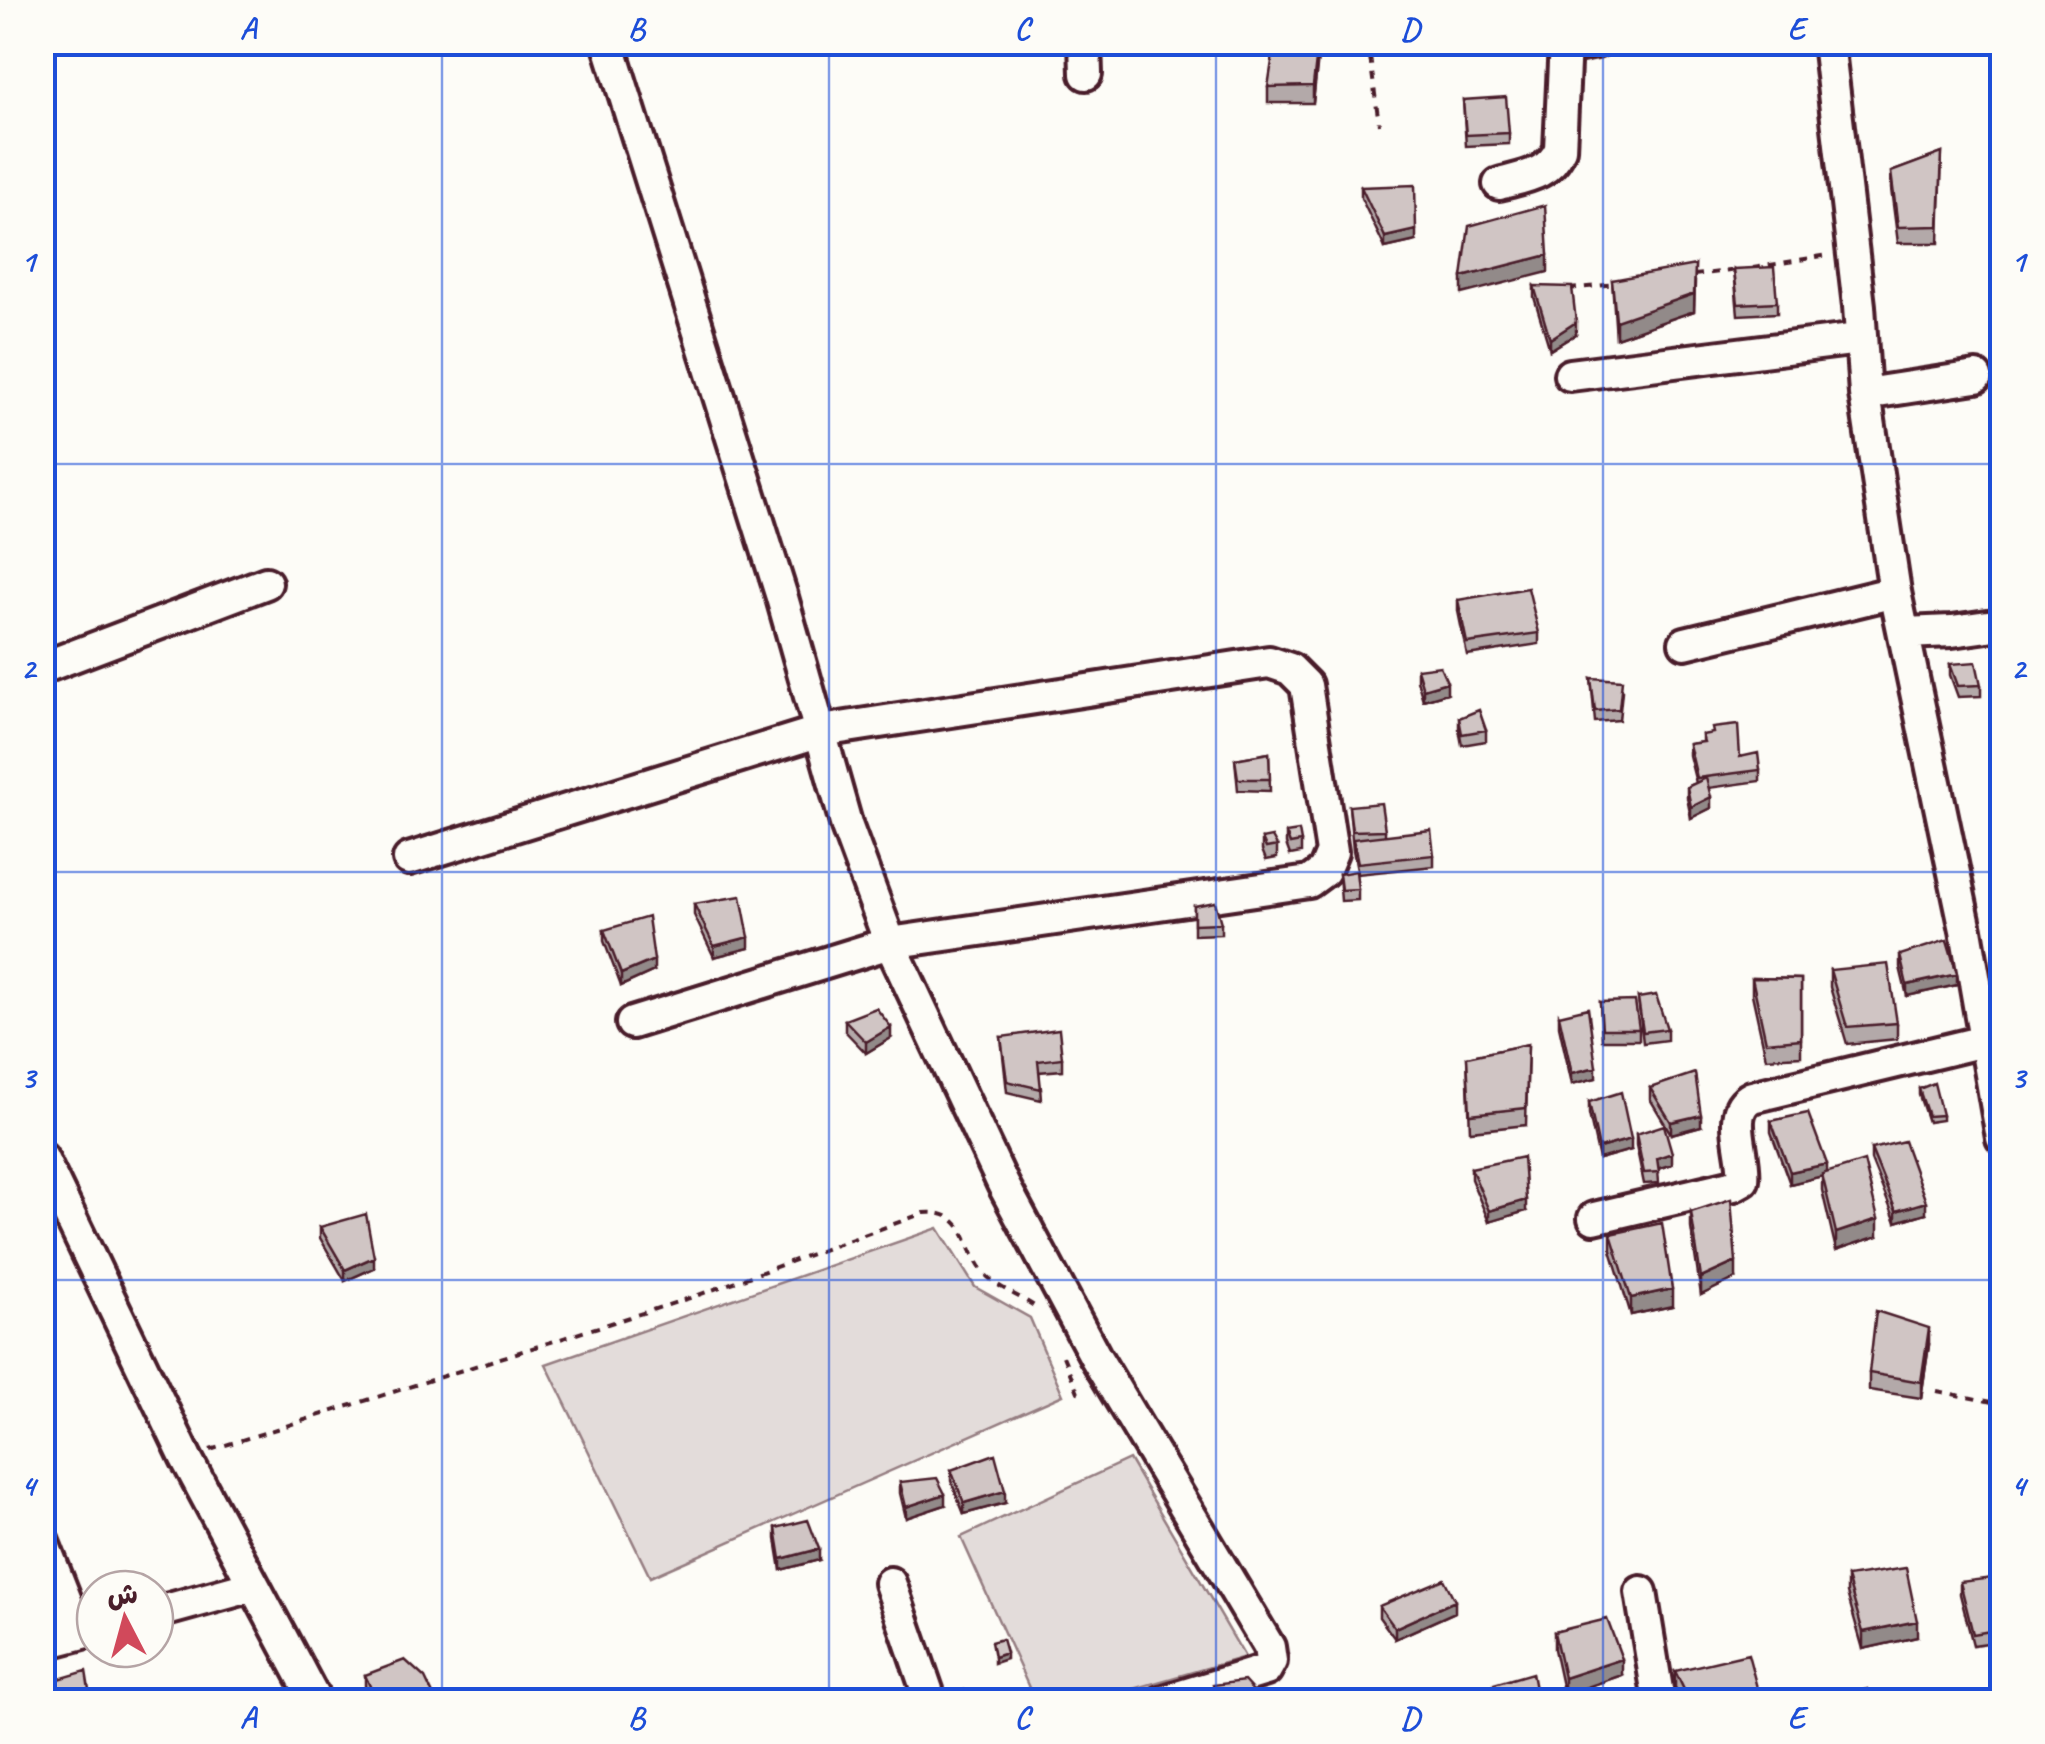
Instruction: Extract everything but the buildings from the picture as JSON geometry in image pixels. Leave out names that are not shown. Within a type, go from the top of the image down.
[{"type":"street","points":[[608,42],[781,594],[847,826],[890,943],[1003,1184],[1095,1356],[1270,1647],[1271,1661],[1266,1670],[1198,1696],[1162,1702]]},
{"type":"street","points":[[1085,42],[1086,74]]},
{"type":"street","points":[[1499,184],[1546,170],[1555,162],[1560,150],[1565,45],[1596,42]]},
{"type":"street","points":[[1828,42],[1865,394],[1896,592],[1966,930],[2002,1138]]},
{"type":"street","points":[[1570,376],[1859,339]]},
{"type":"street","points":[[1865,394],[1976,377]]},
{"type":"street","points":[[42,668],[266,583]]},
{"type":"street","points":[[1685,643],[1896,592]]},
{"type":"street","points":[[1905,632],[1952,632],[2002,624]]},
{"type":"street","points":[[409,859],[820,731],[1269,662],[1290,668],[1306,685],[1332,852],[1324,871],[1310,882],[890,943],[632,1023]]},
{"type":"street","points":[[1594,1218],[1743,1180],[1738,1112],[1742,1102],[1752,1097],[1984,1041]]},
{"type":"street","points":[[42,1158],[186,1458],[253,1586],[279,1626],[316,1702]]},
{"type":"street","points":[[42,1540],[75,1607]]},
{"type":"street","points":[[890,1583],[932,1702]]},
{"type":"street","points":[[175,1607],[253,1586]]},
{"type":"street","points":[[1642,1592],[1659,1702]]},
{"type":"street","points":[[42,1644],[75,1635]]},
{"type":"path","points":[[1368,42],[1379,124]]},
{"type":"path","points":[[1677,277],[1750,269],[1852,250]]},
{"type":"path","points":[[1568,289],[1623,283]]},
{"type":"path","points":[[186,1458],[692,1297],[924,1212],[943,1211],[955,1220],[989,1278],[1038,1308],[1044,1321]]},
{"type":"path","points":[[1058,1345],[1078,1392],[1097,1391]]},
{"type":"path","points":[[1937,1391],[2002,1404]]},
{"type":"shaded area","points":[[938,1228],[975,1287],[1030,1318],[1063,1395],[650,1577],[546,1364]]},
{"type":"shaded area","points":[[1129,1459],[1245,1657],[1092,1701],[1035,1701],[961,1537]]}]
